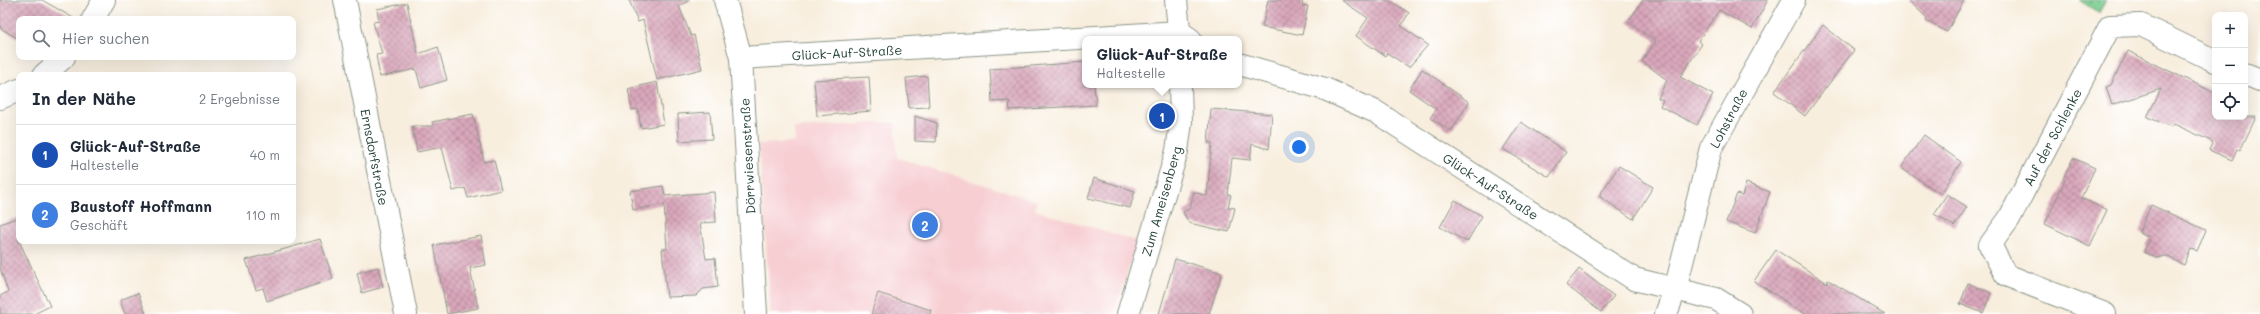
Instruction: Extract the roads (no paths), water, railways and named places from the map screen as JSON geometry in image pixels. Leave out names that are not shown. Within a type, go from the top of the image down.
[{"type":"street","points":[[95,16],[104,0]]},
{"type":"street","name":"Ernsdorfstraße","points":[[345,0],[406,314]]},
{"type":"street","name":"Dörrwiesenstraße","points":[[725,0],[741,58],[756,314]]},
{"type":"street","points":[[1176,0],[1183,36]]},
{"type":"street","name":"Lohstraße","points":[[1666,314],[1675,290],[1711,148],[1794,0]]},
{"type":"street","name":"Auf der Schlenke","points":[[2106,314],[2006,275],[1990,245],[2009,219],[2110,26],[2142,25],[2212,60]]},
{"type":"street","name":"Glück-Auf-Straße","points":[[741,58],[1082,42]]},
{"type":"street","points":[[47,72],[61,60]]},
{"type":"street","name":"Glück-Auf-Straße","points":[[1242,65],[1326,89],[1376,112],[1634,279],[1716,299],[1740,314]]},
{"type":"street","points":[[2248,75],[2260,80]]},
{"type":"street","name":"Zum Ameisenberg","points":[[1128,314],[1177,151],[1181,122],[1180,88]]},
{"type":"street","points":[[0,98],[16,91]]},
{"type":"place","name":"Glück-Auf-Straße","points":[[1162,116]]},
{"type":"place","name":"Baustoff Hoffmann","points":[[925,225]]}]
